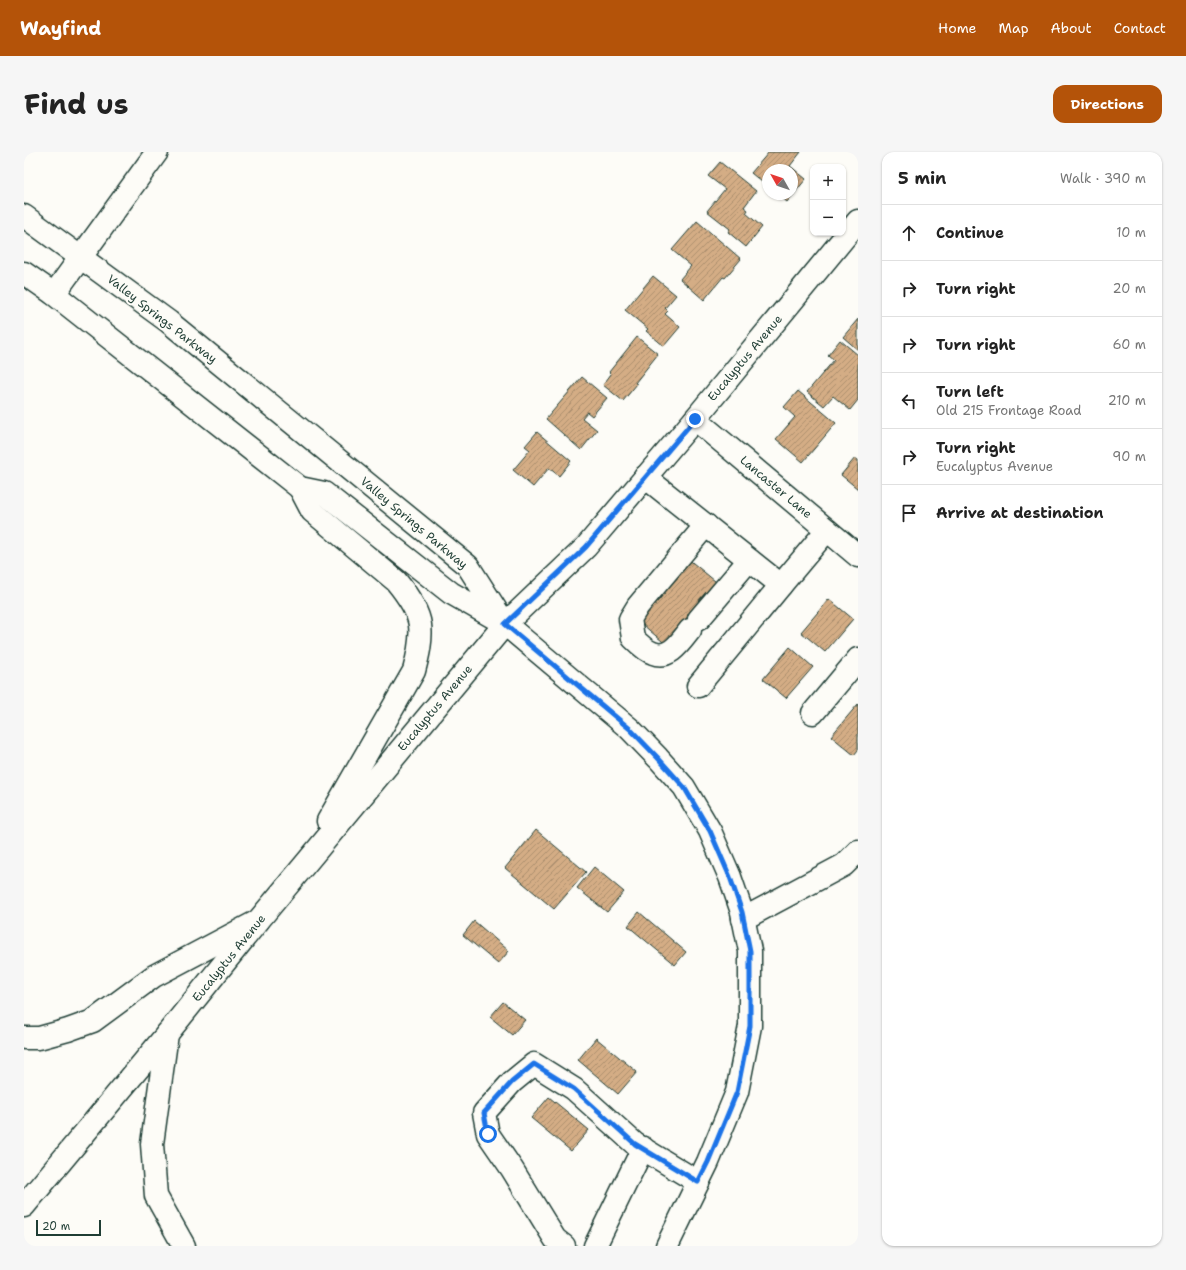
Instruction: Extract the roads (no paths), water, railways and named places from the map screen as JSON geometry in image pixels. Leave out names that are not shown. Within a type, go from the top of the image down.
[{"type":"main road","points":[[54,294],[157,152]]},
{"type":"main road","name":"Valley Springs Parkway","points":[[24,216],[169,322],[468,566],[505,624]]},
{"type":"main road","name":"Eucalyptus Avenue","points":[[24,1206],[505,624],[586,547],[695,419],[858,221]]},
{"type":"main road","points":[[24,272],[300,488],[312,511],[386,572],[405,592],[414,608],[420,624],[420,638],[414,671],[298,873]]},
{"type":"main road","name":"Lancaster Lane","points":[[695,419],[858,556]]},
{"type":"main road","points":[[645,478],[781,585]]},
{"type":"main road","points":[[300,488],[324,493],[451,593],[505,624],[630,729],[684,787],[710,831],[730,877],[743,918],[750,951],[750,1026],[737,1092],[708,1162],[667,1246]]},
{"type":"main road","points":[[706,525],[638,606],[630,620],[632,638],[652,653],[664,654],[673,650],[749,560]]},
{"type":"main road","points":[[698,686],[827,530]]},
{"type":"main road","points":[[813,713],[858,659]]},
{"type":"main road","points":[[743,918],[844,866],[858,851]]},
{"type":"main road","points":[[24,1038],[39,1038],[93,1021],[154,976],[258,921]]},
{"type":"main road","points":[[167,1034],[152,1144],[156,1196],[184,1246]]},
{"type":"main road","points":[[564,1246],[555,1239],[512,1169],[488,1134],[484,1113],[512,1082],[534,1064],[574,1089],[635,1144],[698,1182]]},
{"type":"main road","points":[[595,1246],[643,1148]]}]
